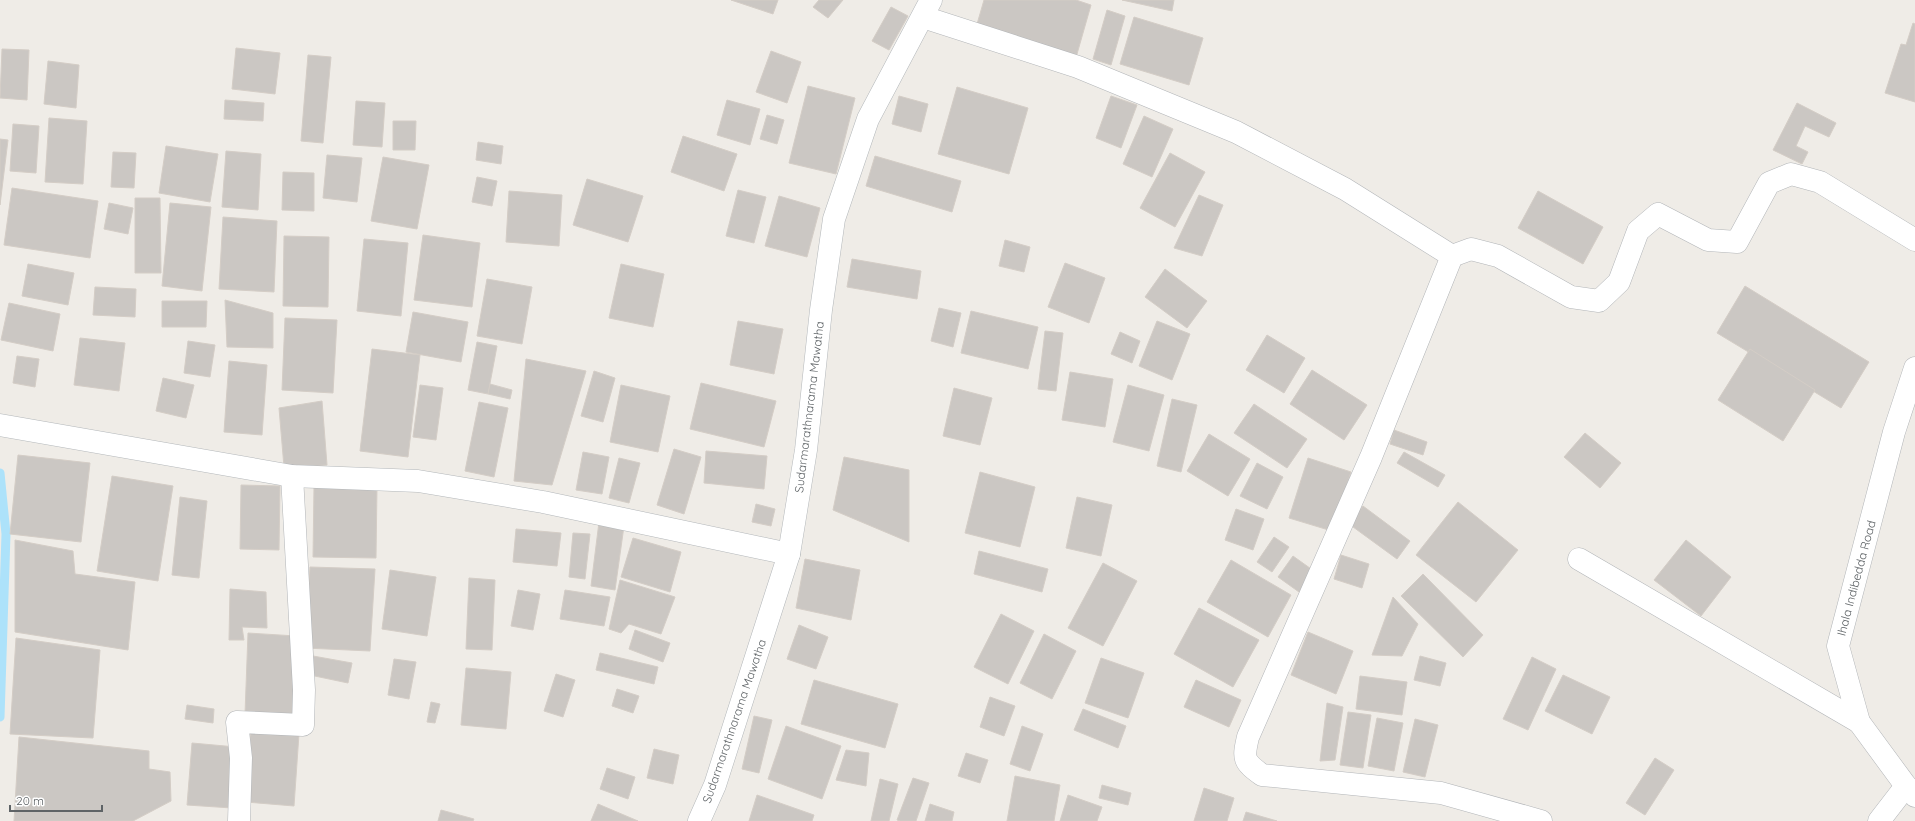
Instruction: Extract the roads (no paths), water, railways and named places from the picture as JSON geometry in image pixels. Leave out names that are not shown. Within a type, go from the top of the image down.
[{"type":"street","points":[[927,9],[1236,132],[1345,189],[1452,256]]},
{"type":"street","name":"Sudarmarathnarama Mawatha","points":[[699,821],[715,786],[790,554],[806,450],[821,310],[834,219],[868,120],[927,9]]},
{"type":"street","points":[[1541,821],[1441,793],[1262,775],[1248,765],[1244,754],[1248,737],[1372,457],[1452,256],[1471,249],[1498,256],[1571,297],[1599,301],[1619,282],[1638,231],[1658,214],[1708,240],[1737,242],[1769,183],[1791,174],[1820,182],[1915,240]]},
{"type":"street","name":"Ihala Indibedda Road","points":[[1910,791],[1859,722],[1838,646],[1894,432],[1915,368]]},
{"type":"street","points":[[0,425],[292,476],[418,481],[543,502],[790,554]]},
{"type":"street","points":[[239,821],[241,758],[237,722],[303,725],[304,690],[292,476]]},
{"type":"street","points":[[1579,559],[1859,722]]},
{"type":"street","points":[[1879,821],[1910,791]]},
{"type":"waterway","points":[[0,473],[6,534],[0,717]]}]
